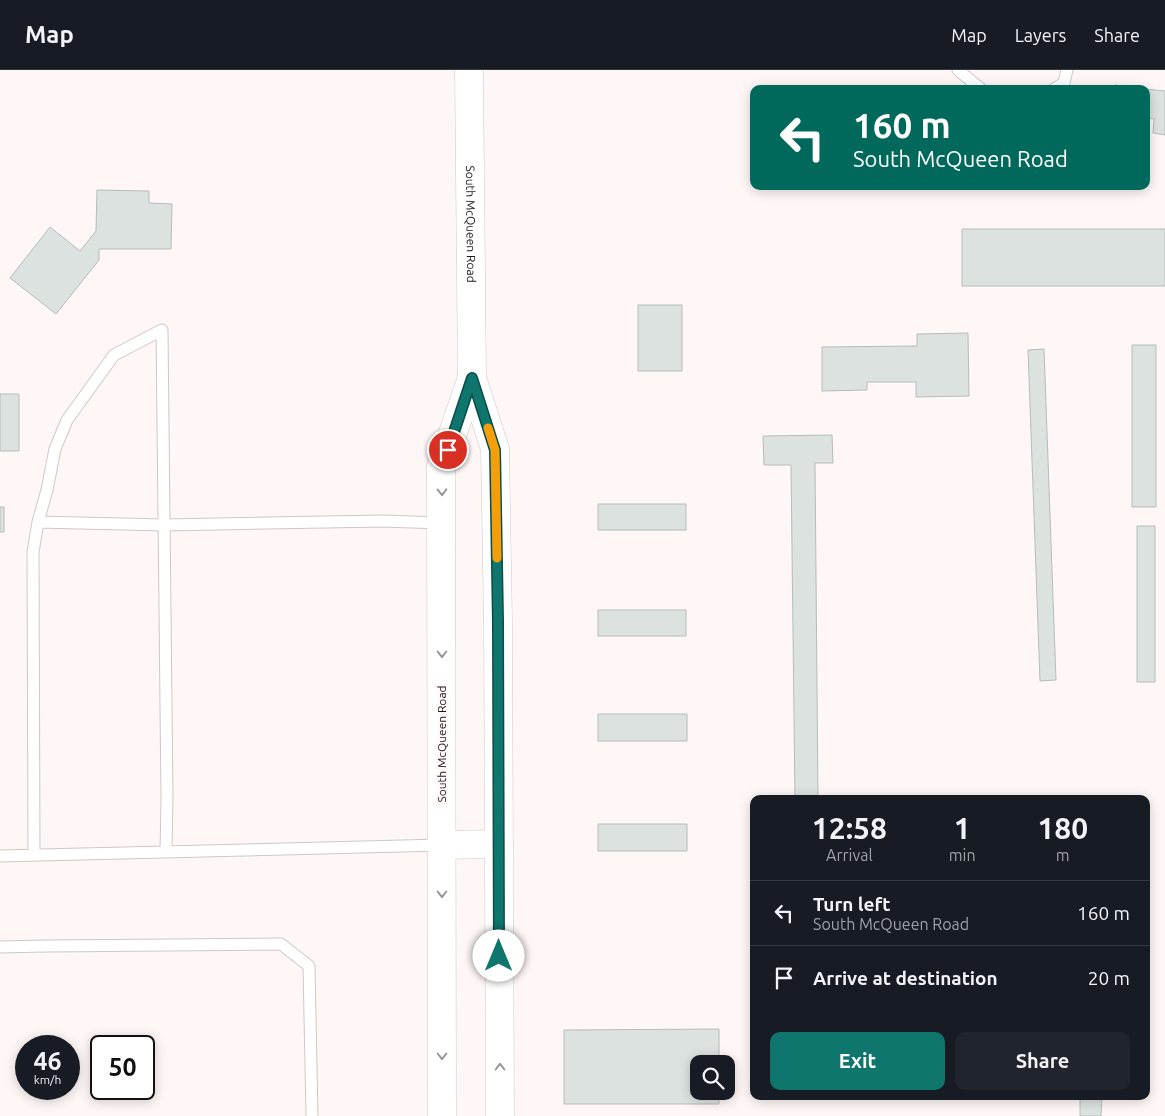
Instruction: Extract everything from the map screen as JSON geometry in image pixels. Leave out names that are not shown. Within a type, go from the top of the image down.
[{"type":"main road","name":"South McQueen Road","points":[[469,70],[472,378],[495,450],[498,622],[500,1116]]},
{"type":"main road","name":"South McQueen Road","points":[[442,1116],[442,467],[472,378]]},
{"type":"main road","points":[[442,845],[499,844]]},
{"type":"lane","points":[[958,70],[976,85]]},
{"type":"lane","points":[[1061,85],[1064,83],[1067,70]]},
{"type":"lane","points":[[34,855],[33,552],[55,449],[67,420],[114,355],[162,330],[166,852]]},
{"type":"lane","points":[[38,522],[164,525],[382,521],[442,523]]},
{"type":"lane","points":[[0,856],[442,845]]},
{"type":"lane","points":[[0,947],[281,944],[309,966],[312,1116]]},
{"type":"building","points":[[1150,89],[1165,91],[1165,135],[1153,133],[1154,119],[1150,118]]},
{"type":"building","points":[[97,190],[149,191],[149,203],[172,204],[171,249],[99,249],[99,260],[56,314],[10,278],[50,227],[80,251],[96,231]]},
{"type":"building","points":[[962,229],[1165,229],[1165,286],[962,286]]},
{"type":"building","points":[[638,305],[682,305],[682,371],[638,371]]},
{"type":"building","points":[[968,333],[969,396],[916,397],[916,382],[867,382],[867,390],[822,391],[822,347],[917,346],[917,334]]},
{"type":"building","points":[[1132,345],[1156,345],[1156,507],[1132,507]]},
{"type":"building","points":[[1044,349],[1056,680],[1040,681],[1028,350]]},
{"type":"building","points":[[0,394],[19,394],[19,451],[0,451]]},
{"type":"building","points":[[832,435],[833,463],[815,463],[818,795],[795,795],[791,465],[764,465],[763,436]]},
{"type":"building","points":[[598,504],[686,504],[686,530],[598,530]]},
{"type":"building","points":[[0,507],[4,507],[4,532],[0,532]]},
{"type":"building","points":[[1137,526],[1155,526],[1155,682],[1137,682]]},
{"type":"building","points":[[598,610],[686,610],[686,636],[598,636]]},
{"type":"building","points":[[598,714],[687,714],[687,741],[598,741]]},
{"type":"building","points":[[598,824],[687,824],[687,851],[598,851]]},
{"type":"building","points":[[719,1029],[719,1055],[690,1055],[690,1100],[719,1100],[719,1104],[564,1104],[564,1030]]},
{"type":"building","points":[[1080,1100],[1102,1100],[1101,1116],[1080,1116]]},
{"type":"slow traffic","points":[[488,428],[495,450],[497,558]]},
{"type":"route","points":[[448,450],[472,378],[495,450],[498,622],[499,956]]}]
